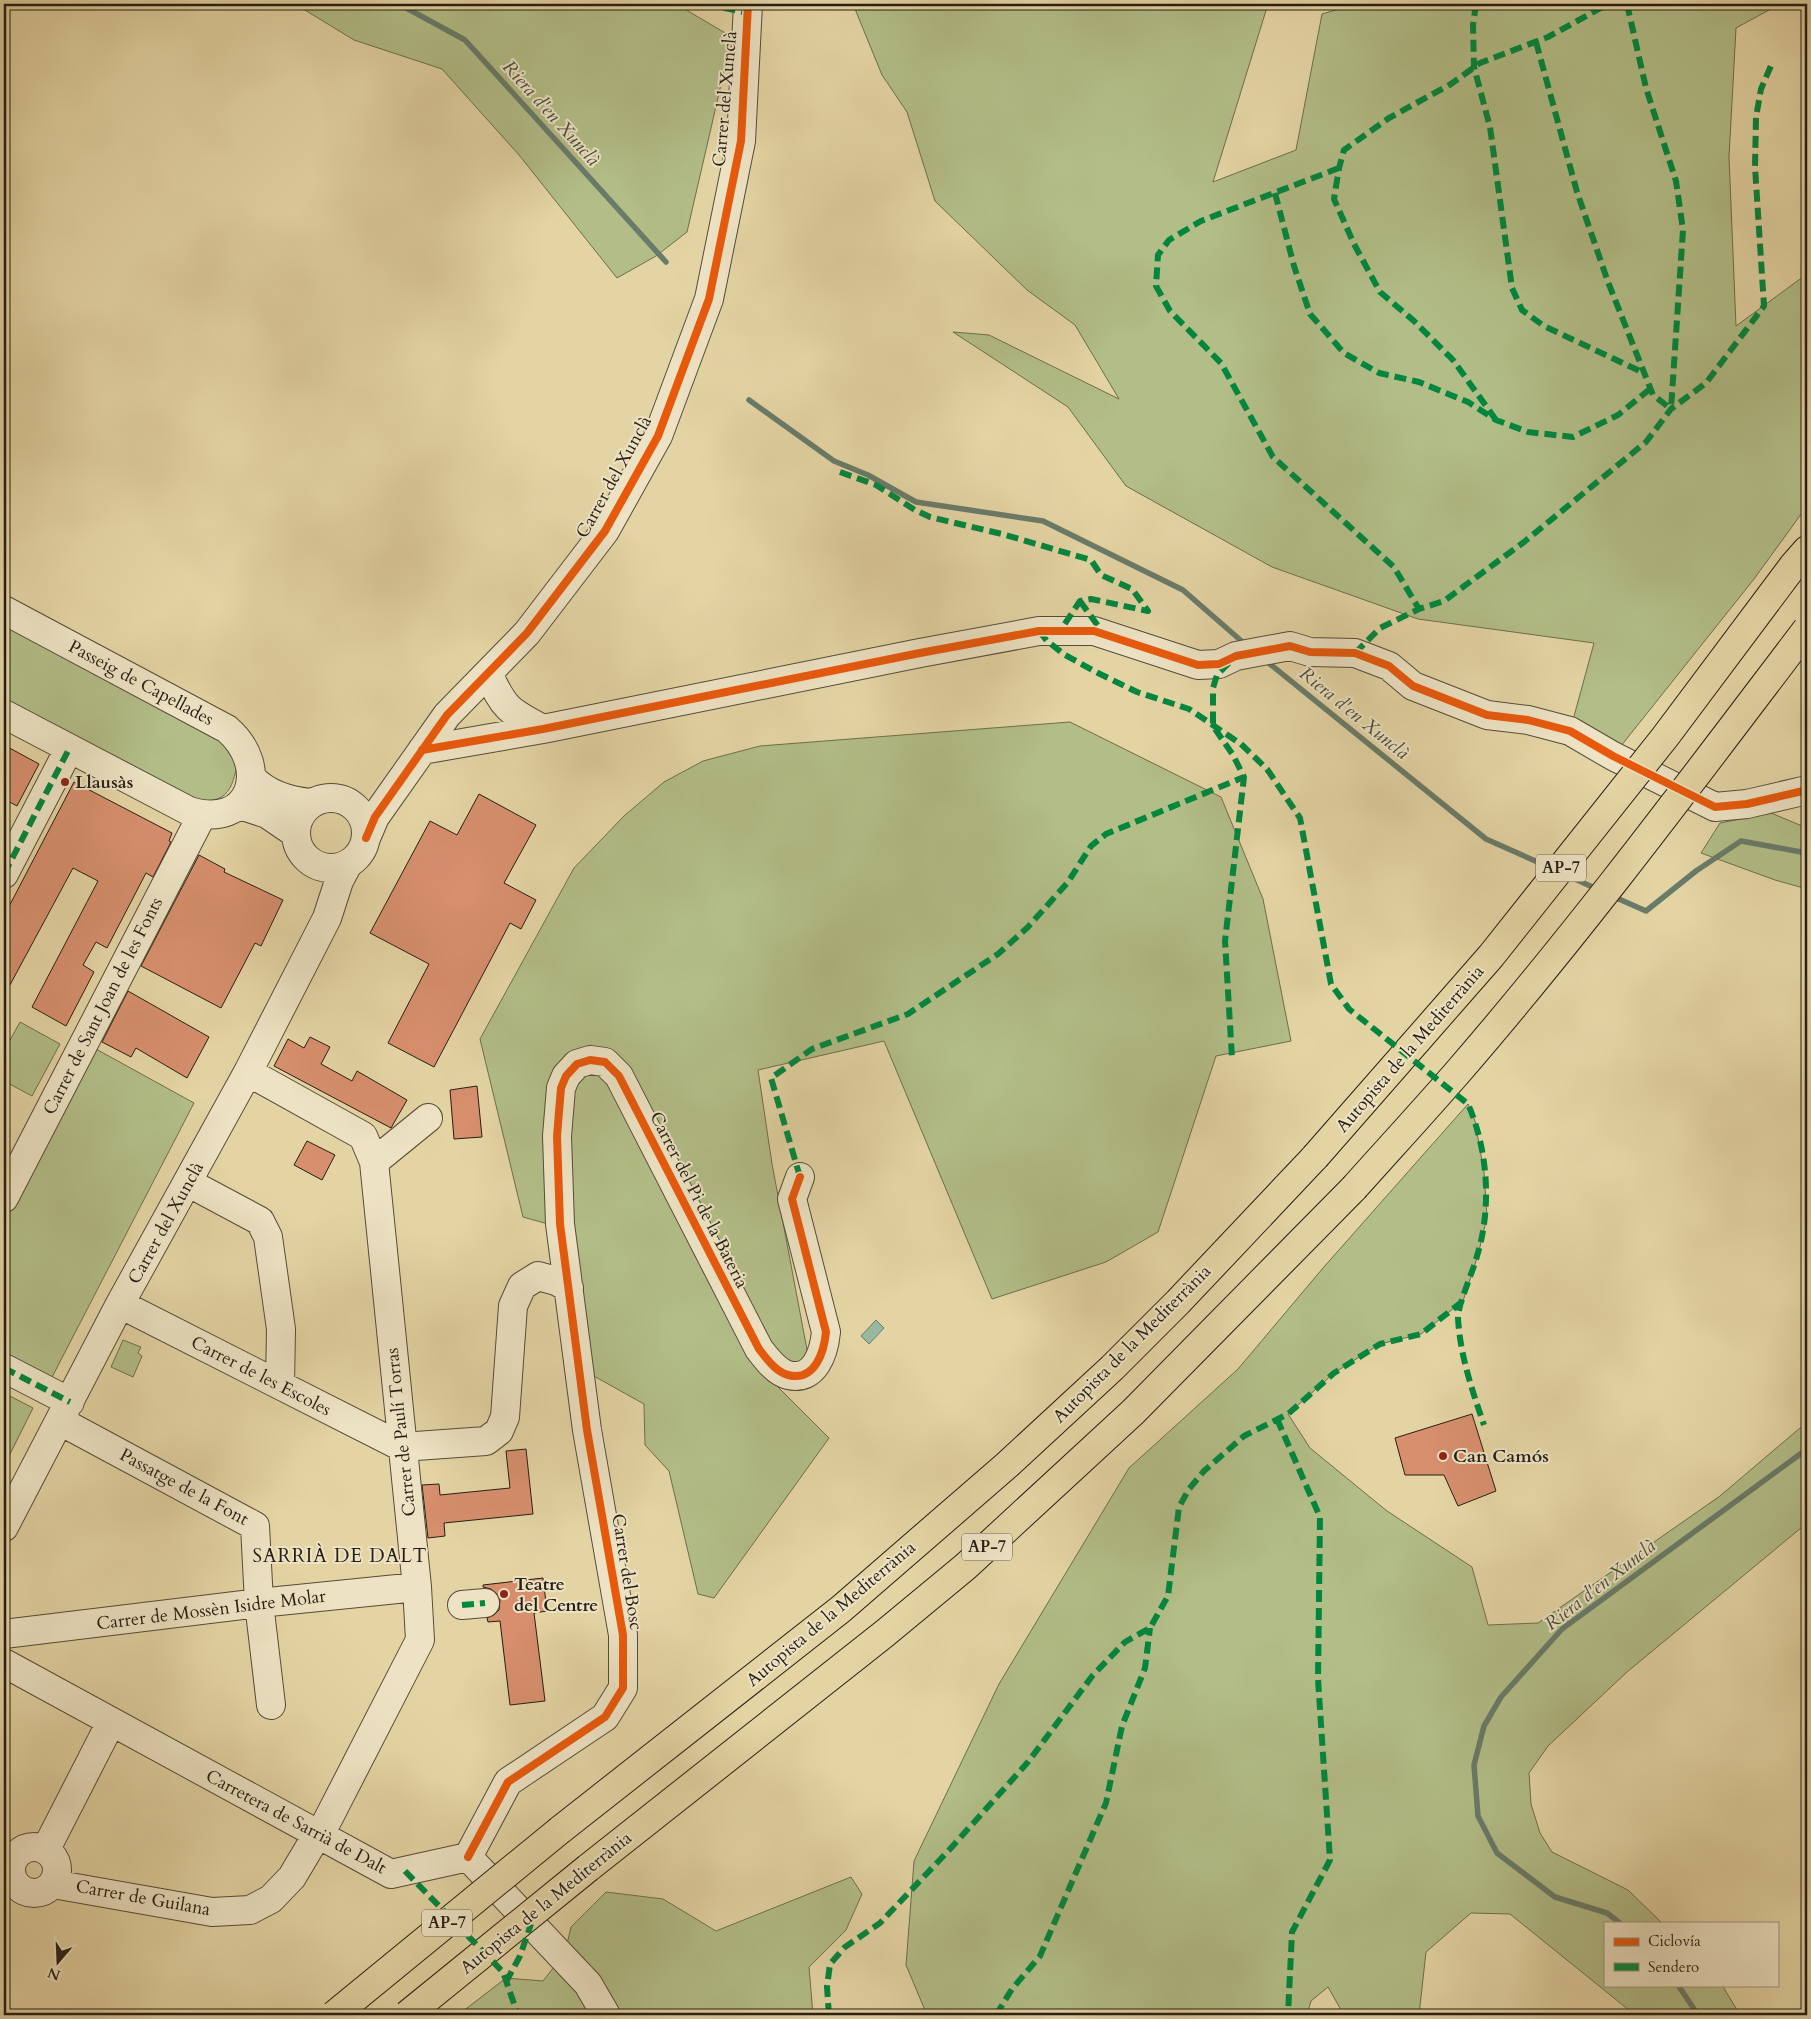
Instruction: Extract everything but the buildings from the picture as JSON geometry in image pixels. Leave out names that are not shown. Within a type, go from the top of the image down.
[{"type":"highway","name":"Autopista de la Mediterrània","points":[[334,2015],[560,1830],[842,1609],[1007,1466],[1165,1315],[1315,1158],[1491,956],[1664,737],[1800,558]]},
{"type":"highway","name":"Autopista de la Mediterrània","points":[[406,2015],[588,1868],[884,1634],[965,1567],[1132,1412],[1354,1188],[1457,1072],[1551,959],[1690,784],[1807,629]]},
{"type":"street","name":"Carrer del Xunclà","points":[[366,838],[375,817],[447,715],[526,633],[605,531],[658,436],[709,299],[741,141],[748,4]]},
{"type":"street","name":"Passeig de Capellades","points":[[4,610],[226,728],[246,751],[252,778]]},
{"type":"street","points":[[422,750],[543,729],[929,651],[1039,631],[1094,631],[1198,665],[1219,664],[1236,656],[1290,646],[1310,652],[1355,653],[1389,666],[1412,686],[1487,715],[1528,720],[1570,731],[1613,756],[1715,807],[1747,804],[1807,790]]},
{"type":"street","points":[[488,673],[499,696],[513,714],[543,729]]},
{"type":"street","points":[[4,714],[180,808],[202,815],[222,813],[240,805],[250,789],[252,778]]},
{"type":"street","points":[[4,874],[69,749]]},
{"type":"street","points":[[252,778],[259,785],[292,802],[312,803],[330,798],[344,800],[364,798],[397,786]]},
{"type":"street","points":[[309,861],[324,868],[340,867],[348,864],[360,853],[366,838],[365,826],[361,815],[354,806],[344,800]]},
{"type":"street","points":[[312,803],[303,811],[297,822],[295,833],[299,849],[309,861],[322,890],[326,918]]},
{"type":"street","points":[[240,805],[267,814],[295,833]]},
{"type":"street","name":"Carrer de Sant Joan de les Fonts","points":[[4,1198],[202,815]]},
{"type":"street","name":"Carrer del Xunclà","points":[[4,1527],[120,1304],[189,1183],[248,1072],[326,918],[339,881],[348,864]]},
{"type":"street","name":"Carrer del Pi de la Bateria","points":[[569,1288],[560,1224],[557,1109],[561,1088],[566,1076],[577,1064],[590,1060],[605,1062],[619,1076],[759,1350],[773,1366],[788,1375],[810,1370],[820,1360],[826,1332],[792,1199],[800,1177]]},
{"type":"street","name":"Carrer de Paulí Torras","points":[[248,1072],[363,1136],[374,1162],[418,1588],[420,1640],[324,1828],[317,1835]]},
{"type":"street","points":[[374,1162],[428,1118]]},
{"type":"street","points":[[189,1183],[260,1221],[268,1237],[281,1328],[280,1385]]},
{"type":"street","points":[[402,1447],[486,1441],[500,1431],[505,1417],[513,1306],[522,1286],[538,1276],[556,1281],[569,1288]]},
{"type":"street","name":"Carrer del Bosc","points":[[468,1856],[508,1782],[605,1717],[623,1688],[623,1635],[587,1430],[569,1288]]},
{"type":"street","name":"Carrer de les Escoles","points":[[120,1304],[402,1447]]},
{"type":"street","points":[[4,1368],[65,1412]]},
{"type":"street","name":"Passatge de la Font","points":[[65,1412],[255,1526],[260,1603],[271,1705]]},
{"type":"street","name":"Carrer de Mossèn Isidre Molar","points":[[4,1634],[260,1603],[418,1588]]},
{"type":"street","name":"Carretera de Sarrià de Dalt","points":[[4,1663],[391,1874],[468,1856]]},
{"type":"street","points":[[46,1849],[111,1722]]},
{"type":"street","name":"Carrer de Guilana","points":[[53,1884],[212,1912],[250,1910],[271,1899],[292,1877],[317,1835]]},
{"type":"street","points":[[30,1846],[46,1849],[55,1858],[58,1871],[53,1884],[41,1893],[27,1893],[9,1887],[10,1869],[15,1854],[30,1846]]},
{"type":"street","points":[[468,1856],[588,1984],[606,2015]]},
{"type":"shaded area","points":[[301,4],[671,4],[683,8],[732,37],[687,232],[656,256],[617,278],[519,155],[442,69],[354,40],[300,7]]},
{"type":"shaded area","points":[[853,4],[1268,4],[1213,182],[1296,150],[1322,14],[1356,4],[1780,4],[1736,28],[1729,157],[1736,326],[1807,274],[1807,506],[1754,579],[1613,756],[1570,731],[1594,643],[1418,619],[1272,567],[1126,486],[1068,407],[953,332],[989,335],[1119,399],[1075,325],[1027,290],[935,201],[907,112],[882,75]]},
{"type":"shaded area","points":[[4,618],[213,728],[238,760],[230,788],[219,798],[190,801],[4,705]]},
{"type":"shaded area","points":[[1070,722],[1221,797],[1263,899],[1291,1041],[1216,1056],[1158,1232],[1106,1262],[992,1299],[884,1041],[758,1070],[772,1164],[808,1355],[775,1384],[829,1438],[714,1598],[698,1594],[669,1471],[645,1445],[644,1404],[592,1375],[573,1231],[523,1217],[480,1039],[574,868],[624,816],[664,782],[703,761],[760,746]]},
{"type":"shaded area","points":[[1771,813],[1807,828],[1807,889],[1775,880],[1701,853],[1720,823]]},
{"type":"shaded area","points":[[20,1022],[60,1044],[32,1096],[4,1081],[4,1051]]},
{"type":"shaded area","points":[[96,1049],[194,1103],[50,1381],[4,1358],[4,1222]]},
{"type":"shaded area","points":[[1468,1104],[1475,1121],[1484,1172],[1487,1217],[1478,1255],[1463,1301],[1421,1334],[1380,1344],[1334,1373],[1288,1414],[1310,1448],[1387,1511],[1472,1567],[1488,1625],[1538,1623],[1720,1496],[1807,1422],[1807,1523],[1627,1672],[1548,1746],[1529,1773],[1531,1804],[1540,1833],[1552,1852],[1628,1890],[1661,1922],[1604,1922],[1604,1986],[1723,1986],[1740,2015],[1635,2015],[1510,1914],[1471,1913],[1426,1952],[1419,2015],[1344,2015],[1328,1987],[1311,2001],[1307,2015],[927,2015],[906,1965],[914,1861],[999,1684],[1129,1468],[1238,1369],[1323,1268]]},
{"type":"shaded area","points":[[876,1320],[884,1328],[869,1344],[861,1336]]},
{"type":"shaded area","points":[[123,1340],[141,1347],[138,1353],[142,1356],[133,1377],[111,1367]]},
{"type":"shaded area","points":[[4,1393],[33,1408],[4,1466]]},
{"type":"shaded area","points":[[851,1877],[862,1894],[846,1930],[809,1967],[813,2015],[458,2015],[506,1978],[543,1981],[565,1953],[571,1927],[606,1892],[663,1899],[716,1931]]},
{"type":"waterway","name":"Riera d'en Xunclà","points":[[399,4],[465,40],[666,262]]},
{"type":"waterway","name":"Riera d'en Xunclà","points":[[749,400],[834,461],[868,475],[916,502],[1043,521],[1183,590],[1246,645]]},
{"type":"waterway","name":"Riera d'en Xunclà","points":[[1265,660],[1486,839],[1551,868]]},
{"type":"waterway","name":"Riera d'en Xunclà","points":[[1612,896],[1646,911],[1696,871],[1741,841],[1807,853]]},
{"type":"waterway","name":"Riera d'en Xunclà","points":[[1564,874],[1599,890]]},
{"type":"waterway","name":"Riera d'en Xunclà","points":[[1619,1922],[1607,1913],[1555,1897],[1497,1853],[1478,1816],[1474,1765],[1484,1726],[1501,1697],[1562,1629],[1807,1449]]},
{"type":"waterway","name":"Riera d'en Xunclà","points":[[1679,1986],[1698,2015]]},
{"type":"marked path","points":[[706,4],[748,13]]},
{"type":"marked path","points":[[1476,4],[1473,25],[1474,67],[1490,127],[1512,288],[1522,310],[1544,326],[1644,373]]},
{"type":"marked path","points":[[1496,420],[1453,360],[1414,321],[1380,292],[1354,244],[1334,199],[1339,168],[1344,150],[1389,118],[1451,84],[1480,63],[1548,37],[1608,4]]},
{"type":"marked path","points":[[1627,4],[1646,88],[1676,181],[1683,230],[1671,409]]},
{"type":"marked path","points":[[1536,42],[1577,192],[1608,282],[1653,395],[1671,409]]},
{"type":"marked path","points":[[1355,653],[1380,628],[1419,609],[1444,601],[1524,542],[1646,442],[1671,409],[1706,383],[1764,306],[1755,167],[1756,117],[1761,89],[1773,61]]},
{"type":"marked path","points":[[1339,168],[1201,221],[1169,240],[1158,255],[1156,286],[1170,311],[1221,363],[1273,457],[1394,567],[1419,609]]},
{"type":"marked path","points":[[1275,193],[1294,266],[1310,314],[1344,353],[1379,373],[1419,382],[1468,402],[1496,420],[1528,432],[1573,437],[1618,415],[1650,389]]},
{"type":"marked path","points":[[840,472],[876,485],[915,510],[930,517],[1002,534],[1091,560],[1101,575],[1132,589],[1148,611],[1091,599],[1080,601],[1060,631]]},
{"type":"marked path","points":[[1080,601],[1103,633]]},
{"type":"marked path","points":[[1039,631],[1047,641],[1065,655],[1098,673],[1137,692],[1189,709],[1241,744],[1267,769],[1300,818],[1331,984],[1349,1009],[1468,1104],[1475,1122],[1484,1160],[1486,1199],[1482,1238],[1460,1305],[1458,1318],[1464,1359],[1484,1425]]},
{"type":"marked path","points":[[1229,663],[1217,675],[1213,688],[1213,726],[1233,755],[1244,777],[1225,941],[1232,1058]]},
{"type":"marked path","points":[[4,874],[69,749]]},
{"type":"marked path","points":[[800,1177],[771,1078],[812,1049],[908,1014],[998,954],[1028,927],[1068,882],[1091,846],[1106,834],[1244,777]]},
{"type":"marked path","points":[[829,2015],[827,1987],[830,1964],[845,1947],[880,1923],[951,1848],[1028,1762],[1093,1675],[1125,1642],[1150,1628],[1168,1596],[1179,1507],[1189,1489],[1204,1471],[1244,1436],[1288,1414],[1334,1373],[1380,1344],[1421,1334],[1463,1301]]},
{"type":"marked path","points":[[4,1368],[70,1402]]},
{"type":"marked path","points":[[1277,1419],[1320,1517],[1318,1679],[1330,1860],[1292,1932],[1288,2015]]},
{"type":"marked path","points":[[462,1605],[485,1603]]},
{"type":"marked path","points":[[996,2015],[1012,1989],[1040,1956],[1106,1803],[1122,1726],[1145,1668],[1150,1628]]},
{"type":"marked path","points":[[405,1871],[503,1972],[518,2015]]},
{"type":"marked path","points":[[506,1982],[520,1956],[531,1924]]},
{"type":"cycle path","points":[[366,838],[375,817],[447,715],[527,633],[605,531],[658,436],[709,299],[741,141],[748,4]]},
{"type":"cycle path","points":[[422,750],[543,729],[1039,631],[1094,631],[1198,665],[1219,664],[1236,656],[1290,646],[1310,652],[1355,653],[1389,666],[1413,686],[1487,715],[1528,720],[1570,731],[1613,756],[1715,807],[1747,804],[1807,790]]},
{"type":"cycle path","points":[[468,1857],[508,1782],[605,1717],[623,1688],[623,1635],[587,1430],[560,1224],[557,1136],[561,1088],[566,1076],[577,1064],[590,1060],[605,1062],[619,1076],[759,1349],[779,1371],[797,1376],[805,1374],[816,1364],[823,1348],[826,1332],[792,1199],[800,1177]]},
{"type":"place","name":"Llausàs","points":[[65,782]]},
{"type":"place","name":"Can Camós","points":[[1443,1456]]},
{"type":"place","name":"Teatre del Centre","points":[[504,1594]]},
{"type":"district","name":"SARRIÀ DE DALT","points":[[340,1556]]}]
